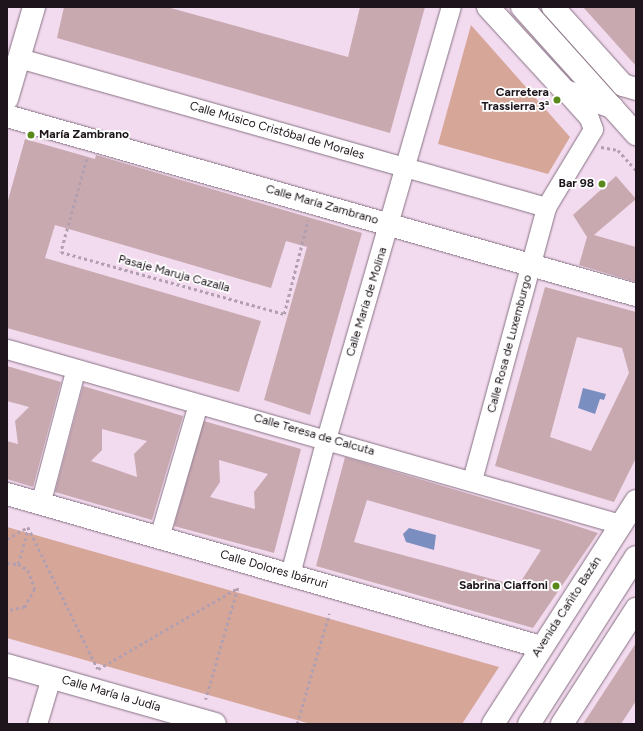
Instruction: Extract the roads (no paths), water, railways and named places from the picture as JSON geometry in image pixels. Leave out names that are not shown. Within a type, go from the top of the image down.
[{"type":"street","points":[[7,99],[13,56],[34,7]]},
{"type":"street","name":"Calle María de Molina","points":[[290,574],[326,439],[390,224],[451,7]]},
{"type":"street","points":[[488,7],[565,91],[612,107]]},
{"type":"street","points":[[522,7],[636,134]]},
{"type":"street","points":[[553,7],[623,85],[636,89]]},
{"type":"street","points":[[576,34],[595,88]]},
{"type":"street","name":"Calle Músico Cristóbal de Morales","points":[[13,56],[546,207]]},
{"type":"street","name":"Calle Rosa de Luxemburgo","points":[[472,480],[546,207],[593,129],[589,118],[565,91]]},
{"type":"street","name":"Calle María Zambrano","points":[[7,116],[636,295]]},
{"type":"street","name":"Calle Teresa de Calcuta","points":[[7,349],[472,480],[620,524]]},
{"type":"street","points":[[43,493],[73,379]]},
{"type":"street","points":[[162,527],[195,414]]},
{"type":"street","name":"Calle Dolores Ibárruri","points":[[7,494],[541,647]]},
{"type":"street","name":"Avenida Cañito Bazán","points":[[496,719],[636,501]]},
{"type":"street","name":"Avenida Cañito Bazán","points":[[496,719],[538,718],[636,557]]},
{"type":"street","points":[[562,724],[636,608]]},
{"type":"street","name":"Calle María la Judía","points":[[7,665],[215,724]]},
{"type":"street","points":[[37,724],[51,677]]},
{"type":"water","points":[[583,388],[606,394],[604,400],[600,399],[595,414],[578,408]]},
{"type":"water","points":[[409,528],[436,535],[434,550],[406,542],[403,534]]},
{"type":"place","name":"Carretera Trassierra 3ª","points":[[557,100]]},
{"type":"place","name":"María Zambrano","points":[[31,135]]},
{"type":"place","name":"Bar 98","points":[[602,184]]},
{"type":"place","name":"Sabrina Ciaffoni","points":[[556,586]]}]
